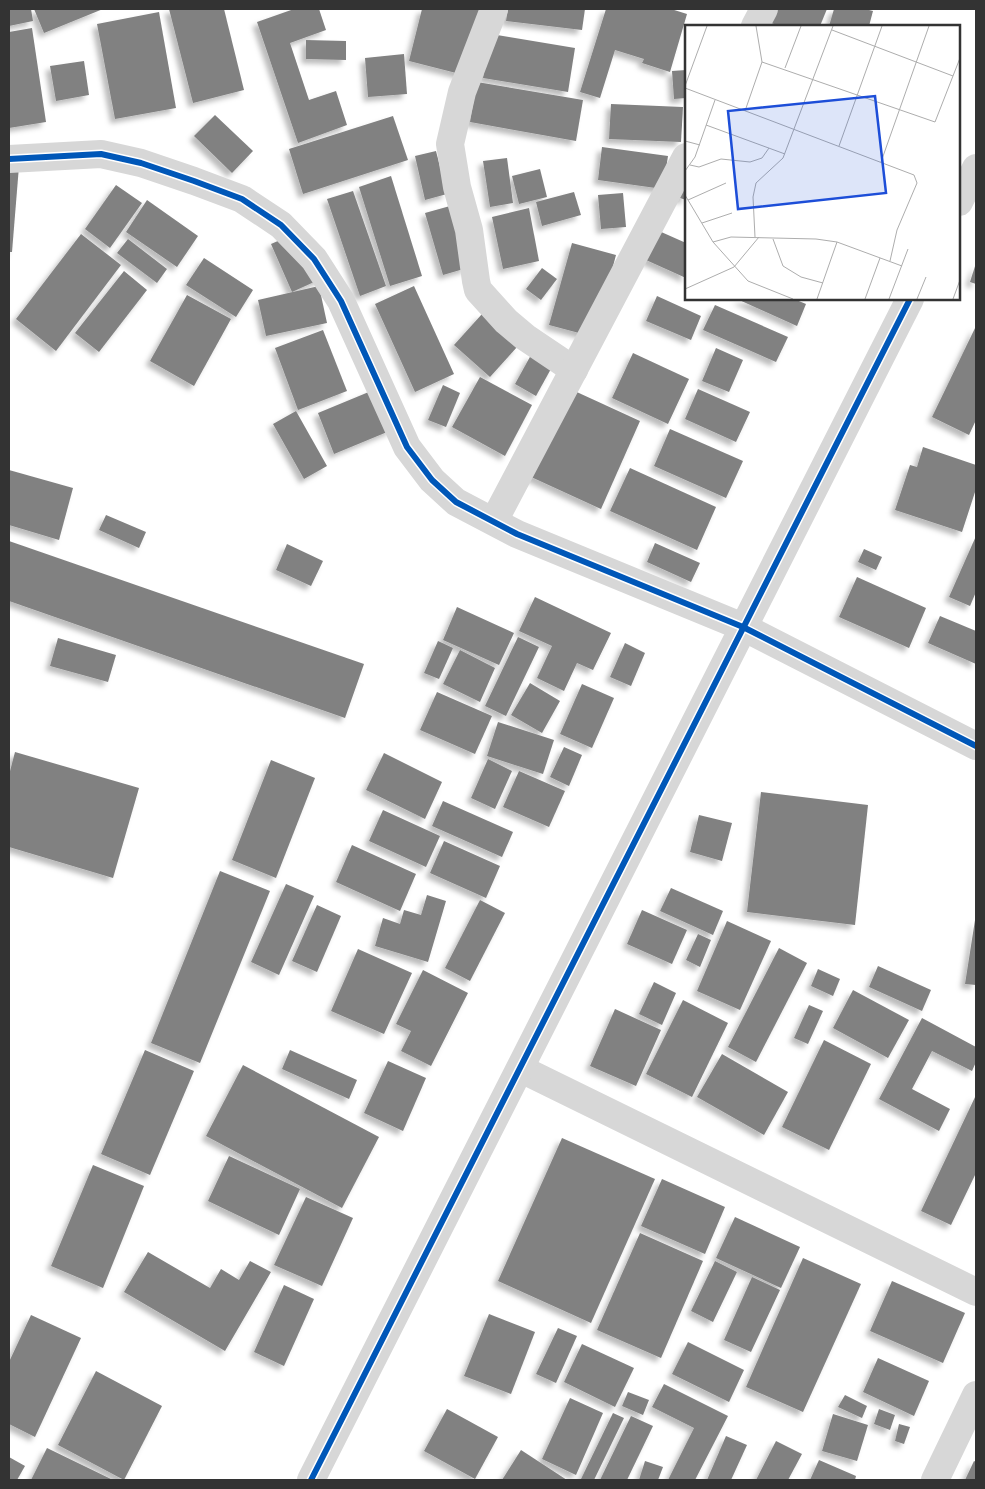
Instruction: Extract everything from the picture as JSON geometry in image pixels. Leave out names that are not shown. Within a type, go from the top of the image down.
[{"type":"street","points":[[494,9],[462,92],[450,144],[457,187],[469,230],[476,281],[478,290],[506,321],[525,337],[574,370]]},
{"type":"street","points":[[756,25],[764,9]]},
{"type":"street","points":[[9,159],[100,154],[141,163],[194,180],[242,199],[282,225],[314,259],[341,301],[407,447],[432,480],[456,502],[517,534],[743,628],[976,746]]},
{"type":"street","points":[[494,521],[685,159]]},
{"type":"street","points":[[960,200],[975,172]]},
{"type":"street","points":[[315,1479],[909,300]]},
{"type":"street","points":[[521,1069],[976,1292]]},
{"type":"street","points":[[935,1480],[976,1394]]},
{"type":"building","points":[[9,9],[31,9],[33,21],[9,26]]},
{"type":"building","points":[[34,9],[103,9],[44,33]]},
{"type":"building","points":[[169,9],[224,9],[244,90],[193,103]]},
{"type":"building","points":[[294,9],[319,9],[326,30],[290,43],[309,100],[336,91],[347,125],[298,143],[257,22]]},
{"type":"building","points":[[422,9],[481,9],[464,75],[409,61]]},
{"type":"building","points":[[508,9],[585,9],[582,30],[506,21]]},
{"type":"building","points":[[606,9],[671,9],[687,14],[670,72],[642,63],[644,59],[615,50],[600,98],[580,92]]},
{"type":"building","points":[[769,9],[827,9],[820,25],[776,25],[764,20]]},
{"type":"building","points":[[834,9],[865,9],[873,11],[869,25],[829,25]]},
{"type":"building","points":[[159,12],[176,108],[115,119],[97,24]]},
{"type":"building","points":[[32,28],[46,122],[9,128],[9,32]]},
{"type":"building","points":[[491,34],[575,48],[568,92],[483,78]]},
{"type":"building","points":[[306,40],[346,41],[346,60],[306,59]]},
{"type":"building","points":[[404,54],[407,94],[368,97],[365,58]]},
{"type":"building","points":[[84,61],[89,95],[56,101],[50,66]]},
{"type":"building","points":[[685,70],[685,98],[674,99],[672,71]]},
{"type":"building","points":[[477,82],[583,100],[576,141],[470,122]]},
{"type":"building","points":[[611,104],[683,107],[681,142],[609,139]]},
{"type":"building","points":[[215,115],[253,151],[232,173],[194,136]]},
{"type":"building","points":[[393,116],[408,160],[303,194],[289,149]]},
{"type":"building","points":[[602,147],[668,156],[663,189],[598,180]]},
{"type":"building","points":[[436,151],[447,194],[425,200],[415,156]]},
{"type":"building","points":[[507,158],[513,203],[490,207],[483,161]]},
{"type":"building","points":[[9,166],[19,166],[12,252],[9,252]]},
{"type":"building","points":[[685,168],[685,200],[674,196]]},
{"type":"building","points":[[540,169],[547,197],[519,204],[512,176]]},
{"type":"building","points":[[391,176],[422,276],[390,286],[359,187]]},
{"type":"building","points":[[116,185],[142,203],[110,248],[85,229]]},
{"type":"building","points":[[353,191],[386,286],[360,296],[327,199]]},
{"type":"building","points":[[574,192],[581,215],[542,226],[536,202]]},
{"type":"building","points":[[623,193],[626,227],[601,229],[598,195]]},
{"type":"building","points":[[147,200],[198,236],[177,267],[126,232]]},
{"type":"building","points":[[450,206],[467,268],[443,275],[425,213]]},
{"type":"building","points":[[529,208],[539,261],[503,269],[492,217]]},
{"type":"building","points":[[303,230],[323,278],[292,292],[271,244]]},
{"type":"building","points":[[659,231],[685,243],[685,278],[646,260]]},
{"type":"building","points":[[81,234],[121,265],[56,351],[16,319]]},
{"type":"building","points":[[128,239],[167,269],[157,283],[117,253]]},
{"type":"building","points":[[572,243],[616,255],[594,337],[549,325]]},
{"type":"building","points":[[204,258],[253,290],[236,317],[186,285]]},
{"type":"building","points":[[976,263],[976,284],[970,282]]},
{"type":"building","points":[[542,268],[557,279],[541,300],[526,289]]},
{"type":"building","points":[[124,271],[147,290],[99,352],[75,333]]},
{"type":"building","points":[[319,286],[327,323],[266,336],[258,300]]},
{"type":"building","points":[[414,286],[454,374],[415,392],[375,304]]},
{"type":"building","points":[[187,295],[231,319],[194,386],[150,361]]},
{"type":"building","points":[[657,296],[701,316],[691,340],[646,321]]},
{"type":"building","points":[[739,300],[796,300],[806,304],[797,326]]},
{"type":"building","points":[[715,305],[788,337],[776,362],[703,330]]},
{"type":"building","points":[[482,314],[518,346],[490,377],[454,345]]},
{"type":"building","points":[[976,326],[976,420],[969,435],[932,417]]},
{"type":"building","points":[[323,330],[347,391],[298,410],[275,348]]},
{"type":"building","points":[[716,348],[743,360],[729,392],[702,381]]},
{"type":"building","points":[[633,353],[689,379],[668,424],[612,398]]},
{"type":"building","points":[[531,355],[552,367],[536,396],[515,384]]},
{"type":"building","points":[[480,377],[532,405],[505,456],[452,427]]},
{"type":"building","points":[[443,385],[460,393],[446,427],[428,420]]},
{"type":"building","points":[[568,388],[640,421],[601,509],[529,476]]},
{"type":"building","points":[[376,389],[392,430],[334,454],[318,413]]},
{"type":"building","points":[[698,389],[750,412],[736,442],[685,419]]},
{"type":"building","points":[[296,411],[327,466],[304,479],[273,424]]},
{"type":"building","points":[[670,429],[743,461],[726,498],[654,466]]},
{"type":"building","points":[[923,447],[976,465],[976,489],[962,532],[895,510],[910,465],[917,467]]},
{"type":"building","points":[[630,468],[716,507],[697,550],[610,511]]},
{"type":"building","points":[[9,470],[73,488],[59,540],[9,525]]},
{"type":"building","points":[[106,515],[146,532],[139,548],[99,530]]},
{"type":"building","points":[[976,536],[976,592],[970,606],[949,597]]},
{"type":"building","points":[[9,541],[364,664],[345,718],[9,601]]},
{"type":"building","points":[[655,543],[700,563],[691,582],[647,562]]},
{"type":"building","points":[[287,544],[323,561],[311,586],[276,570]]},
{"type":"building","points":[[864,549],[882,557],[876,570],[858,562]]},
{"type":"building","points":[[857,577],[926,608],[909,648],[839,617]]},
{"type":"building","points":[[535,597],[611,633],[593,670],[577,663],[564,691],[537,678],[552,646],[519,631]]},
{"type":"building","points":[[457,607],[514,633],[499,665],[443,640]]},
{"type":"building","points":[[940,616],[976,631],[976,664],[928,643]]},
{"type":"building","points":[[518,637],[539,647],[506,716],[485,706]]},
{"type":"building","points":[[58,638],[116,655],[108,682],[50,666]]},
{"type":"building","points":[[438,641],[453,648],[439,679],[424,673]]},
{"type":"building","points":[[625,643],[645,653],[631,686],[610,677]]},
{"type":"building","points":[[460,650],[495,668],[480,702],[443,684]]},
{"type":"building","points":[[530,683],[560,701],[542,733],[511,715]]},
{"type":"building","points":[[582,684],[614,698],[592,748],[560,734]]},
{"type":"building","points":[[437,692],[492,716],[475,754],[420,730]]},
{"type":"building","points":[[498,722],[554,740],[543,774],[487,756]]},
{"type":"building","points":[[564,747],[582,755],[569,786],[550,777]]},
{"type":"building","points":[[15,752],[139,788],[113,878],[9,847],[9,775]]},
{"type":"building","points":[[384,753],[442,782],[425,819],[366,790]]},
{"type":"building","points":[[488,759],[512,771],[495,809],[471,798]]},
{"type":"building","points":[[271,760],[315,778],[276,878],[232,860]]},
{"type":"building","points":[[519,771],[565,791],[549,827],[503,807]]},
{"type":"building","points":[[761,792],[868,805],[855,925],[747,912]]},
{"type":"building","points":[[443,801],[513,832],[502,857],[432,826]]},
{"type":"building","points":[[383,810],[440,836],[426,867],[369,841]]},
{"type":"building","points":[[699,815],[732,823],[722,861],[690,852]]},
{"type":"building","points":[[444,841],[500,866],[486,898],[430,873]]},
{"type":"building","points":[[352,845],[416,874],[400,911],[336,882]]},
{"type":"building","points":[[220,871],[270,891],[200,1063],[151,1043]]},
{"type":"building","points":[[286,884],[314,896],[279,975],[251,962]]},
{"type":"building","points":[[671,888],[723,911],[713,935],[660,911]]},
{"type":"building","points":[[427,895],[446,901],[428,962],[375,946],[383,918],[400,924],[404,910],[421,915]]},
{"type":"building","points":[[480,900],[505,913],[470,981],[445,968]]},
{"type":"building","points":[[317,905],[341,916],[317,972],[292,961]]},
{"type":"building","points":[[642,910],[687,930],[672,964],[627,944]]},
{"type":"building","points":[[976,920],[976,985],[965,984]]},
{"type":"building","points":[[727,921],[771,941],[740,1010],[697,991]]},
{"type":"building","points":[[698,934],[711,940],[700,967],[686,960]]},
{"type":"building","points":[[779,948],[807,963],[756,1062],[728,1047]]},
{"type":"building","points":[[358,949],[412,973],[384,1034],[331,1011]]},
{"type":"building","points":[[878,966],[931,990],[922,1011],[869,987]]},
{"type":"building","points":[[818,969],[840,979],[833,996],[811,986]]},
{"type":"building","points":[[423,970],[468,993],[431,1066],[401,1051],[411,1031],[396,1024]]},
{"type":"building","points":[[654,982],[676,993],[662,1025],[639,1014]]},
{"type":"building","points":[[853,990],[909,1020],[888,1058],[833,1028]]},
{"type":"building","points":[[683,1000],[728,1023],[692,1097],[646,1074]]},
{"type":"building","points":[[809,1005],[823,1011],[808,1044],[794,1038]]},
{"type":"building","points":[[615,1009],[661,1030],[636,1086],[590,1066]]},
{"type":"building","points":[[922,1018],[976,1047],[976,1062],[972,1071],[932,1051],[912,1089],[950,1109],[939,1131],[879,1099]]},
{"type":"building","points":[[824,1040],[871,1064],[829,1150],[782,1127]]},
{"type":"building","points":[[145,1050],[194,1071],[150,1175],[101,1154]]},
{"type":"building","points":[[290,1050],[357,1080],[349,1099],[282,1069]]},
{"type":"building","points":[[722,1054],[788,1092],[764,1135],[697,1097]]},
{"type":"building","points":[[388,1061],[426,1078],[403,1131],[364,1113]]},
{"type":"building","points":[[243,1065],[379,1137],[342,1208],[206,1136]]},
{"type":"building","points":[[976,1095],[976,1173],[951,1225],[921,1211]]},
{"type":"building","points":[[562,1138],[655,1179],[591,1323],[498,1281]]},
{"type":"building","points":[[229,1156],[300,1189],[279,1235],[208,1201]]},
{"type":"building","points":[[93,1165],[144,1186],[103,1288],[51,1266]]},
{"type":"building","points":[[662,1179],[725,1207],[705,1254],[641,1226]]},
{"type":"building","points":[[306,1197],[353,1218],[322,1286],[274,1265]]},
{"type":"building","points":[[735,1217],[800,1247],[781,1288],[716,1258]]},
{"type":"building","points":[[640,1233],[703,1261],[661,1358],[597,1330]]},
{"type":"building","points":[[148,1252],[210,1288],[221,1269],[239,1280],[250,1261],[271,1272],[225,1351],[124,1292]]},
{"type":"building","points":[[803,1258],[861,1284],[803,1412],[746,1387]]},
{"type":"building","points":[[715,1261],[737,1272],[713,1322],[691,1311]]},
{"type":"building","points":[[752,1277],[780,1290],[751,1352],[724,1340]]},
{"type":"building","points":[[892,1281],[965,1313],[943,1363],[870,1331]]},
{"type":"building","points":[[284,1285],[314,1299],[284,1366],[254,1352]]},
{"type":"building","points":[[489,1314],[535,1332],[511,1394],[464,1376]]},
{"type":"building","points":[[31,1315],[81,1338],[35,1437],[9,1424],[9,1362]]},
{"type":"building","points":[[558,1328],[577,1336],[556,1383],[536,1374]]},
{"type":"building","points":[[688,1342],[744,1370],[729,1402],[672,1374]]},
{"type":"building","points":[[582,1344],[634,1368],[615,1407],[564,1382]]},
{"type":"building","points":[[878,1358],[929,1381],[914,1416],[863,1392]]},
{"type":"building","points":[[96,1371],[162,1406],[124,1480],[58,1445]]},
{"type":"building","points":[[664,1384],[728,1416],[695,1480],[668,1480],[694,1428],[652,1407]]},
{"type":"building","points":[[628,1392],[649,1400],[643,1415],[622,1406]]},
{"type":"building","points":[[845,1395],[867,1406],[862,1418],[838,1407]]},
{"type":"building","points":[[570,1398],[603,1413],[576,1475],[542,1459]]},
{"type":"building","points":[[447,1409],[498,1437],[475,1479],[424,1451]]},
{"type":"building","points":[[879,1409],[895,1415],[890,1430],[874,1424]]},
{"type":"building","points":[[613,1413],[624,1418],[594,1480],[581,1479]]},
{"type":"building","points":[[833,1414],[868,1425],[857,1461],[822,1451]]},
{"type":"building","points":[[631,1416],[653,1426],[627,1480],[600,1480]]},
{"type":"building","points":[[899,1424],[910,1427],[904,1444],[895,1441]]},
{"type":"building","points":[[726,1436],[747,1445],[731,1480],[707,1480]]},
{"type":"building","points":[[776,1441],[802,1454],[788,1480],[756,1480]]},
{"type":"building","points":[[47,1448],[113,1480],[31,1480]]},
{"type":"building","points":[[521,1450],[567,1480],[502,1480]]},
{"type":"building","points":[[9,1457],[25,1466],[17,1480],[9,1480]]},
{"type":"building","points":[[819,1460],[856,1476],[855,1480],[810,1480]]},
{"type":"building","points":[[645,1461],[663,1467],[658,1480],[639,1480]]},
{"type":"building","points":[[974,1461],[976,1462],[976,1480],[965,1480]]},
{"type":"cycle path","points":[[9,159],[101,154],[141,163],[242,199],[281,225],[314,259],[341,301],[407,447],[432,480],[456,502],[517,534],[743,627],[976,746]]},
{"type":"cycle path","points":[[311,1480],[909,300]]}]
